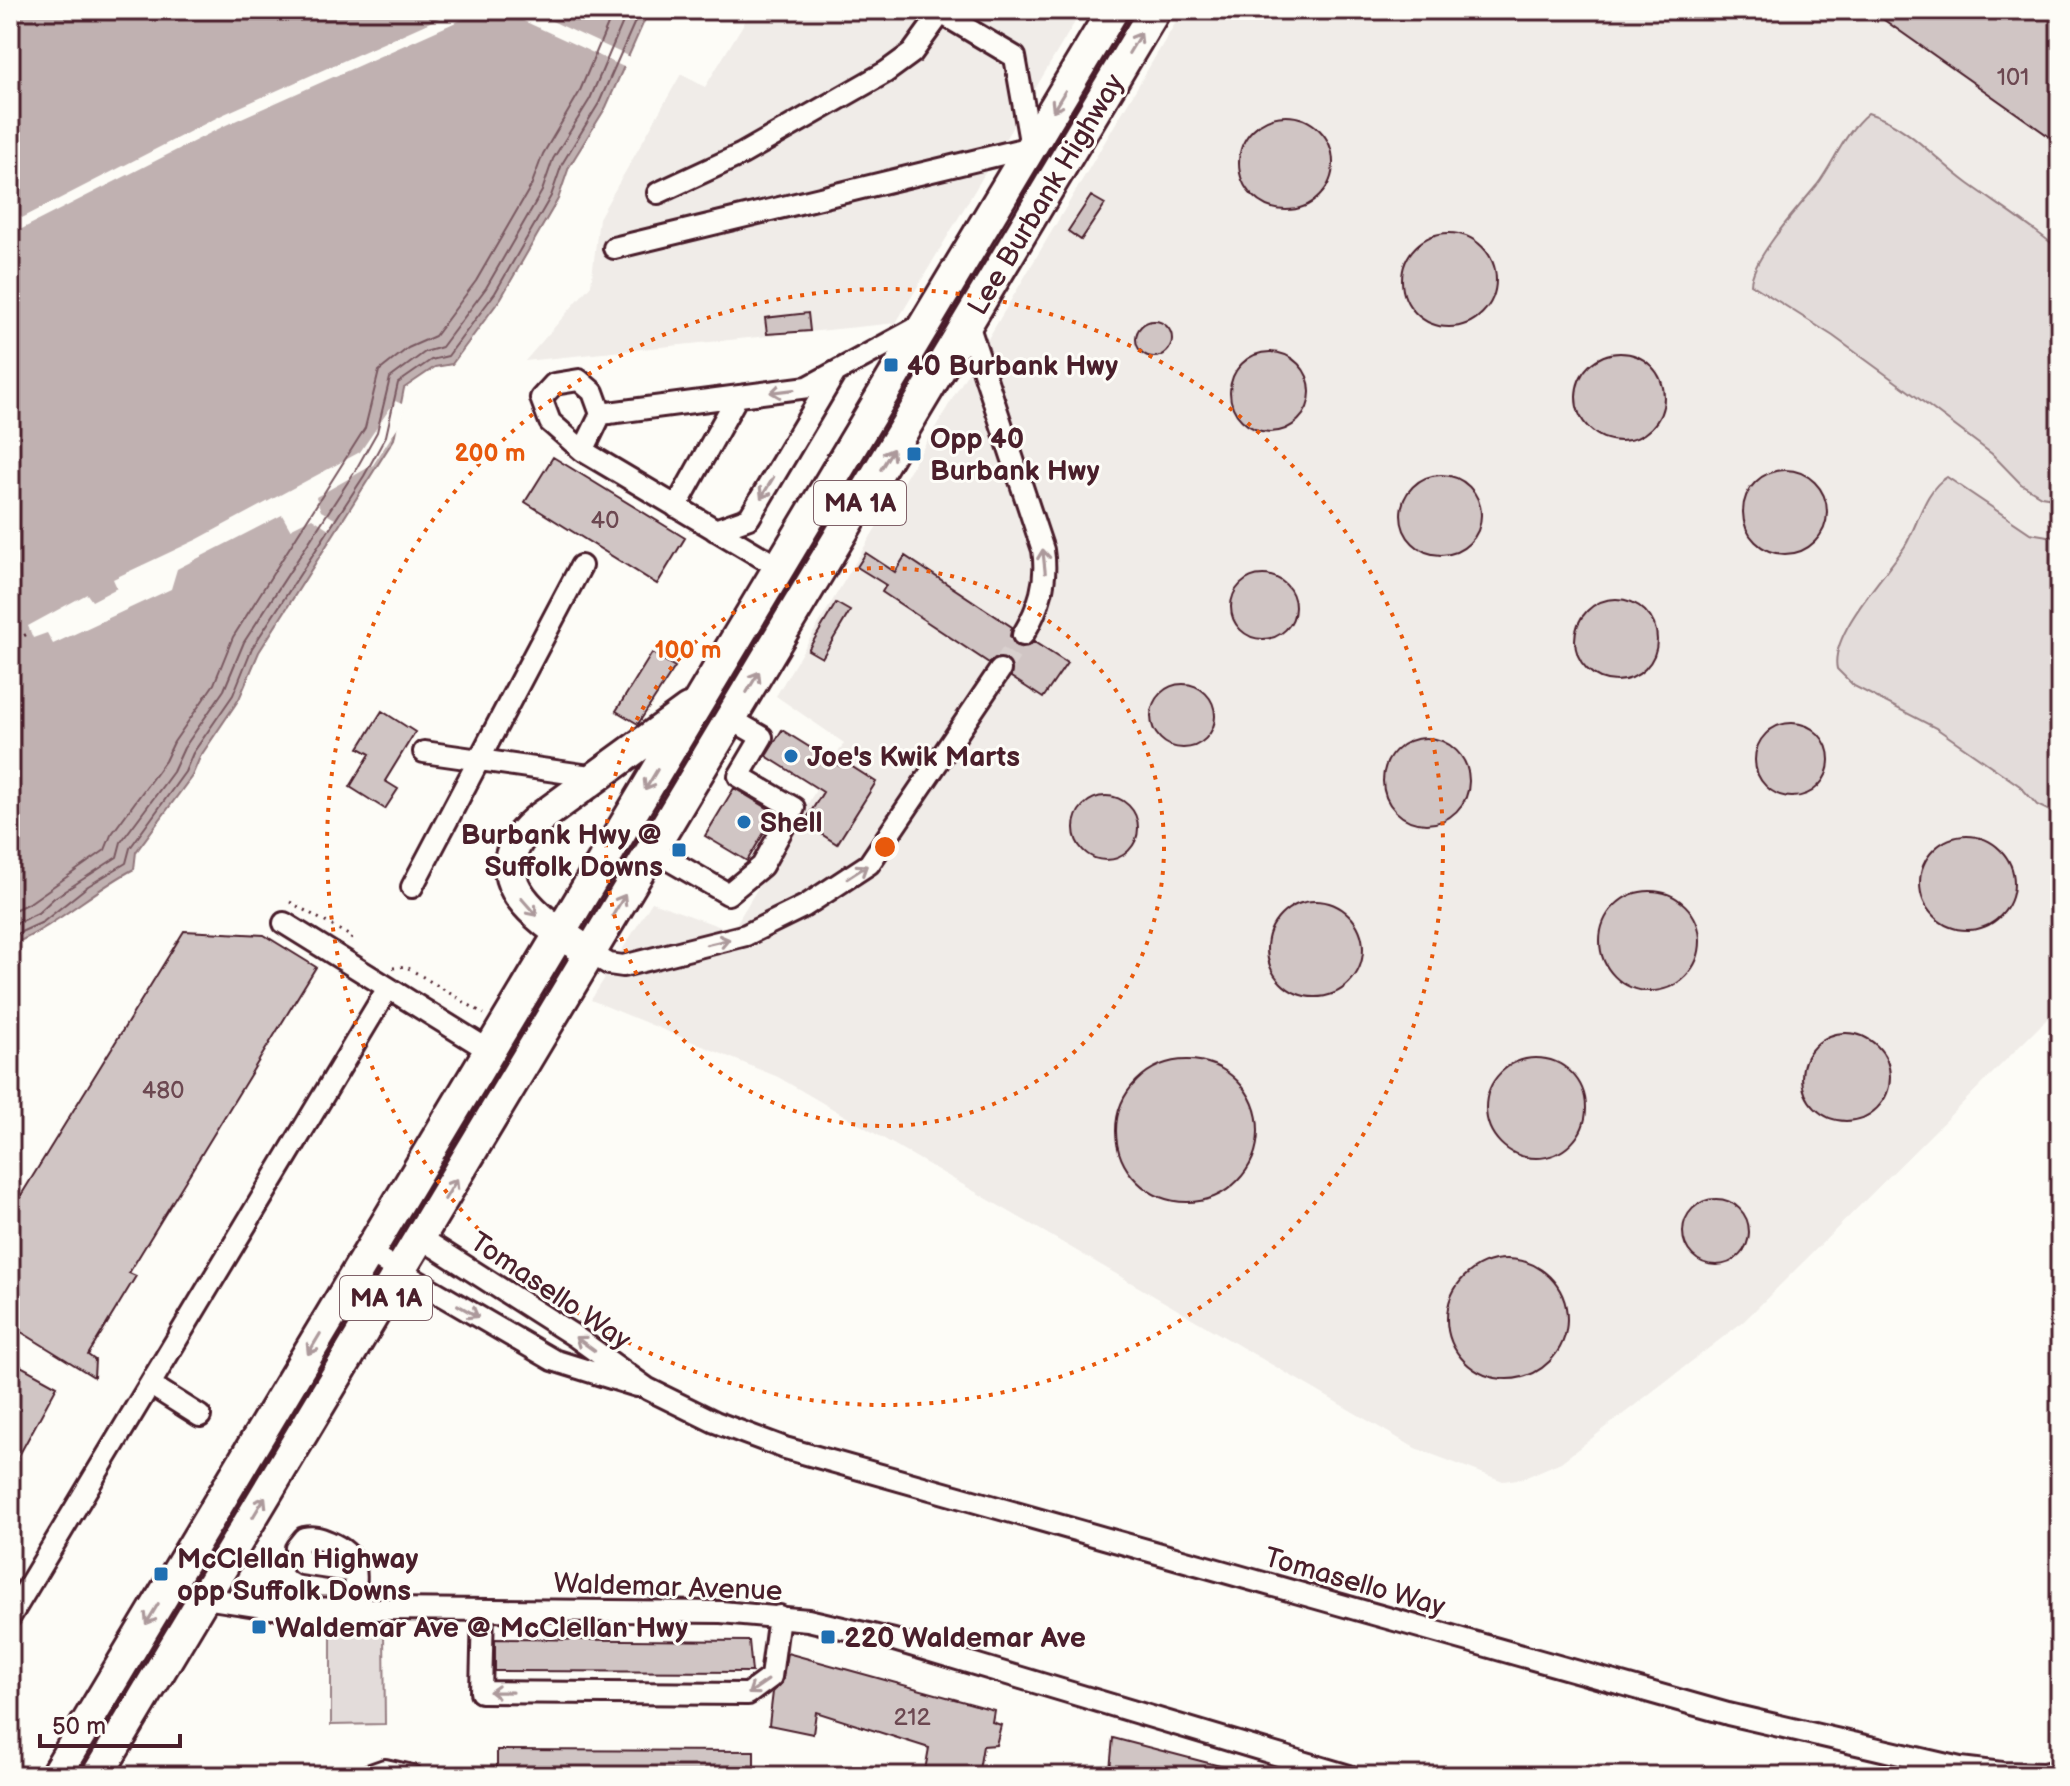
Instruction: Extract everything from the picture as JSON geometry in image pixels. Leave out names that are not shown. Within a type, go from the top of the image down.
[{"type":"highway","name":"Lee Burbank Highway","points":[[490,1051],[1113,10]]},
{"type":"highway","name":"Lee Burbank Highway","points":[[421,1238],[1155,10]]},
{"type":"highway","points":[[590,953],[537,917],[521,899],[512,877],[512,855],[531,826],[699,701]]},
{"type":"highway","name":"MA 1A","points":[[55,1776],[490,1051]]},
{"type":"highway","name":"MA 1A","points":[[97,1776],[421,1238]]},
{"type":"street","points":[[614,248],[1031,147],[1015,57],[942,12],[912,53],[886,72],[742,154],[658,193]]},
{"type":"street","points":[[601,414],[808,387],[927,322]]},
{"type":"street","points":[[968,324],[1043,550],[1045,573],[1041,595],[1023,635]]},
{"type":"street","points":[[715,530],[749,518],[835,373]]},
{"type":"street","points":[[583,451],[601,414],[593,392],[579,380],[554,384],[541,398],[550,422],[583,451],[780,568]]},
{"type":"street","points":[[676,507],[737,397]]},
{"type":"street","points":[[412,887],[581,566]]},
{"type":"street","points":[[590,953],[609,964],[623,966],[741,937],[805,906],[869,864],[1000,670]]},
{"type":"street","points":[[652,850],[728,894],[762,866],[794,808],[739,776],[762,737],[731,719]]},
{"type":"street","points":[[424,752],[597,777]]},
{"type":"street","points":[[284,923],[389,978],[490,1051]]},
{"type":"street","points":[[10,1617],[151,1385],[389,978]]},
{"type":"street","name":"Tomasello Way","points":[[421,1238],[573,1335],[648,1389],[703,1417],[785,1448],[1666,1698],[1919,1761],[2002,1773],[2049,1773]]},
{"type":"street","name":"Tomasello Way","points":[[369,1253],[553,1360],[648,1389]]},
{"type":"street","points":[[151,1385],[200,1416]]},
{"type":"street","points":[[354,1609],[355,1572]]},
{"type":"street","name":"Waldemar Avenue","points":[[205,1598],[246,1606],[721,1612],[779,1616],[894,1640],[1349,1776]]},
{"type":"street","points":[[483,1610],[481,1692],[748,1694],[771,1677],[779,1616]]},
{"type":"street","points":[[368,1776],[385,1770],[412,1776]]},
{"type":"path","points":[[10,643],[31,632]]},
{"type":"path","points":[[290,902],[352,937],[350,947]]},
{"type":"path","points":[[389,978],[405,966],[487,1016]]},
{"type":"shaded area","points":[[752,10],[1082,10],[896,323],[525,361],[591,285],[599,218],[681,74],[705,87]]},
{"type":"shaded area","points":[[1183,10],[2060,10],[2060,1006],[1744,1321],[1561,1462],[1524,1478],[1503,1481],[1415,1448],[778,1077],[591,1000],[652,902],[732,931],[844,743],[776,696]]},
{"type":"shaded area","points":[[1868,113],[1897,126],[1957,175],[2060,250],[2060,499],[2041,496],[2021,484],[1992,454],[1914,395],[1833,336],[1751,284],[1753,273],[1768,247],[1817,185],[1852,129]]},
{"type":"shaded area","points":[[1947,477],[2030,533],[2060,538],[2060,816],[2037,805],[2020,786],[1936,728],[1854,686],[1837,669],[1837,655],[1850,622],[1905,546],[1933,490]]},
{"type":"shaded area","points":[[331,1631],[384,1631],[385,1724],[331,1725]]},
{"type":"water","points":[[10,10],[649,10],[606,107],[569,167],[558,199],[501,298],[452,364],[435,367],[404,388],[394,439],[259,652],[239,699],[200,757],[192,776],[136,852],[134,869],[44,928],[13,944]]},
{"type":"pier","points":[[457,10],[483,10],[226,125],[10,235],[10,220],[20,215],[22,218],[222,115]]},
{"type":"pier","points":[[500,10],[528,10],[630,57],[626,68]]},
{"type":"pier","points":[[407,395],[401,422],[373,465],[316,497],[321,511],[335,519],[329,529],[312,518],[290,529],[282,515],[177,569],[171,589],[53,644],[47,633],[33,638],[28,626],[87,594],[92,601],[117,588],[113,579],[198,539],[360,452],[395,401],[402,404]]},
{"type":"building","points":[[1870,10],[2060,10],[2060,144]]},
{"type":"building","points":[[1286,116],[1304,119],[1319,130],[1330,145],[1333,163],[1330,181],[1319,196],[1304,207],[1286,210],[1268,207],[1253,196],[1242,181],[1239,163],[1242,145],[1253,130],[1268,119]]},
{"type":"building","points":[[1091,196],[1105,204],[1081,240],[1068,231]]},
{"type":"building","points":[[1449,233],[1467,237],[1482,247],[1492,262],[1496,280],[1492,298],[1482,313],[1467,323],[1449,327],[1431,323],[1416,313],[1406,298],[1402,280],[1406,262],[1416,247],[1431,237]]},
{"type":"building","points":[[808,313],[810,331],[767,334],[765,318]]},
{"type":"building","points":[[1154,321],[1167,326],[1172,339],[1167,352],[1154,357],[1141,352],[1136,339],[1141,326]]},
{"type":"building","points":[[1270,352],[1285,355],[1298,364],[1307,377],[1310,392],[1307,407],[1298,420],[1285,429],[1270,432],[1255,429],[1242,420],[1233,407],[1230,392],[1233,377],[1242,364],[1255,355]]},
{"type":"building","points":[[1620,353],[1645,360],[1657,372],[1664,397],[1657,422],[1645,434],[1620,441],[1595,434],[1583,422],[1576,397],[1583,372],[1595,360]]},
{"type":"building","points":[[553,457],[685,538],[657,584],[525,502]]},
{"type":"building","points":[[1785,470],[1801,473],[1815,482],[1824,496],[1827,512],[1824,528],[1815,542],[1801,551],[1785,554],[1769,551],[1755,542],[1746,528],[1743,512],[1746,496],[1755,482],[1769,473]]},
{"type":"building","points":[[1441,475],[1456,478],[1469,487],[1478,500],[1481,515],[1478,530],[1469,543],[1456,552],[1441,555],[1426,552],[1413,543],[1404,530],[1401,515],[1404,500],[1413,487],[1426,478]]},
{"type":"building","points":[[866,553],[895,572],[905,556],[1012,627],[1010,636],[1016,646],[1024,648],[1034,642],[1067,663],[1043,698],[1011,677],[1012,665],[1007,659],[995,658],[989,663],[882,592],[886,585],[857,567]]},
{"type":"building","points":[[1257,575],[1269,575],[1286,584],[1293,595],[1293,619],[1286,630],[1269,639],[1257,639],[1245,634],[1236,625],[1231,613],[1231,601],[1236,589],[1245,580]]},
{"type":"building","points":[[1616,599],[1632,602],[1645,611],[1654,624],[1657,640],[1654,656],[1645,669],[1632,678],[1616,681],[1600,678],[1587,669],[1578,656],[1575,640],[1578,624],[1587,611],[1600,602]]},
{"type":"building","points":[[836,603],[850,611],[822,658],[808,650]]},
{"type":"building","points":[[652,653],[675,667],[638,724],[616,711]]},
{"type":"building","points":[[1177,684],[1189,684],[1206,693],[1213,704],[1213,728],[1206,739],[1189,748],[1177,748],[1165,743],[1156,734],[1151,722],[1151,710],[1156,698],[1165,689]]},
{"type":"building","points":[[382,711],[415,732],[385,781],[398,789],[385,809],[350,787],[370,754],[359,748]]},
{"type":"building","points":[[1799,723],[1819,733],[1827,746],[1827,774],[1819,787],[1806,795],[1785,797],[1765,787],[1757,774],[1755,753],[1765,733],[1778,725]]},
{"type":"building","points":[[782,730],[840,766],[843,761],[876,782],[837,844],[804,823],[823,792],[766,756]]},
{"type":"building","points":[[1418,738],[1434,738],[1457,750],[1466,764],[1469,781],[1466,798],[1457,812],[1434,824],[1418,824],[1402,817],[1390,805],[1383,789],[1383,773],[1390,757],[1402,745]]},
{"type":"building","points":[[734,788],[776,813],[747,861],[705,836]]},
{"type":"building","points":[[1106,796],[1118,798],[1129,805],[1136,816],[1136,840],[1129,851],[1118,858],[1106,860],[1094,858],[1083,851],[1076,840],[1074,828],[1076,816],[1083,805],[1094,798]]},
{"type":"building","points":[[1967,836],[1985,840],[2000,850],[2010,865],[2014,883],[2010,901],[2000,916],[1985,926],[1967,930],[1949,926],[1934,916],[1924,901],[1920,883],[1924,865],[1934,850],[1949,840]]},
{"type":"building","points":[[1650,891],[1678,899],[1692,913],[1700,941],[1692,969],[1678,983],[1650,991],[1622,983],[1608,969],[1600,941],[1608,913],[1622,899]]},
{"type":"building","points":[[1315,901],[1333,904],[1349,915],[1360,931],[1363,949],[1360,967],[1349,983],[1333,994],[1315,997],[1297,994],[1281,983],[1270,967],[1267,949],[1270,931],[1281,915],[1297,904]]},
{"type":"building","points":[[184,931],[264,935],[316,967],[129,1273],[136,1276],[88,1355],[95,1360],[94,1377],[10,1325],[10,1213]]},
{"type":"building","points":[[1846,1033],[1871,1040],[1883,1052],[1890,1077],[1883,1102],[1871,1114],[1846,1121],[1821,1114],[1809,1102],[1802,1077],[1809,1052],[1821,1040]]},
{"type":"building","points":[[1536,1058],[1555,1062],[1571,1073],[1582,1089],[1586,1108],[1582,1127],[1571,1143],[1555,1154],[1536,1158],[1517,1154],[1501,1143],[1490,1127],[1486,1108],[1490,1089],[1501,1073],[1517,1062]]},
{"type":"building","points":[[1187,1060],[1214,1066],[1237,1081],[1252,1104],[1258,1131],[1252,1158],[1237,1181],[1214,1196],[1187,1202],[1160,1196],[1137,1181],[1122,1158],[1116,1131],[1122,1104],[1137,1081],[1160,1066]]},
{"type":"building","points":[[1716,1199],[1729,1201],[1739,1209],[1747,1219],[1747,1245],[1739,1255],[1729,1263],[1716,1265],[1703,1263],[1693,1255],[1685,1245],[1683,1232],[1685,1219],[1693,1209],[1703,1201]]},
{"type":"building","points":[[1507,1259],[1530,1264],[1549,1277],[1562,1296],[1567,1319],[1562,1342],[1549,1361],[1530,1374],[1507,1379],[1484,1374],[1465,1361],[1452,1342],[1447,1319],[1452,1296],[1465,1277],[1484,1264]]},
{"type":"building","points":[[10,1360],[57,1386],[10,1472]]},
{"type":"building","points":[[495,1639],[749,1641],[752,1672],[495,1671]]},
{"type":"building","points":[[787,1653],[994,1710],[992,1722],[1001,1725],[996,1745],[983,1746],[978,1776],[924,1776],[929,1748],[816,1712],[813,1734],[769,1725],[773,1692],[782,1683]]},
{"type":"building","points":[[1113,1738],[1239,1771],[1238,1776],[1131,1776],[1110,1770]]},
{"type":"building","points":[[497,1750],[754,1751],[754,1776],[497,1776]]},
{"type":"tunnel","points":[[1000,670],[1023,635]]},
{"type":"place","name":"40 Burbank Hwy","points":[[891,365]]},
{"type":"place","name":"Opp 40 Burbank Hwy","points":[[914,454]]},
{"type":"place","name":"Joe's Kwik Marts","points":[[791,756]]},
{"type":"place","name":"Shell","points":[[744,822]]},
{"type":"place","name":"Burbank Hwy @ Suffolk Downs","points":[[679,850]]},
{"type":"place","name":"McClellan Highway opp Suffolk Downs","points":[[161,1574]]},
{"type":"place","name":"Waldemar Ave @ McClellan Hwy","points":[[259,1627]]},
{"type":"place","name":"220 Waldemar Ave","points":[[828,1637]]}]
